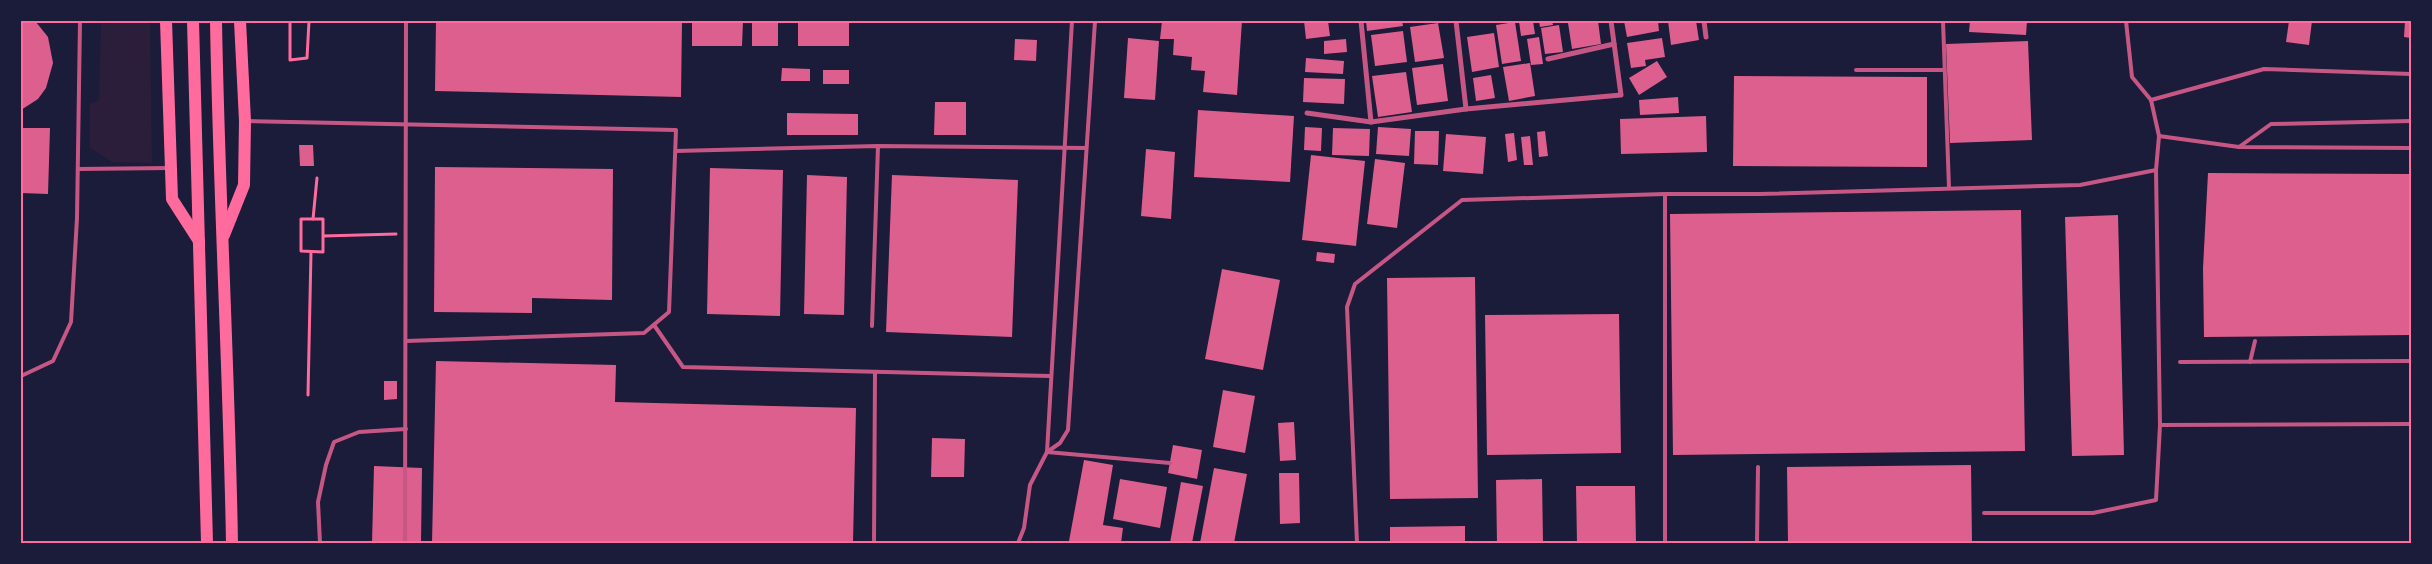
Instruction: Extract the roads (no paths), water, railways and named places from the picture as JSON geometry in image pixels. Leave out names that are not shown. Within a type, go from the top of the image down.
[{"type":"main road","points":[[166,21],[172,199],[199,240]]},
{"type":"main road","points":[[193,21],[207,543]]},
{"type":"main road","points":[[216,21],[219,177],[232,543]]},
{"type":"main road","points":[[222,240],[244,185],[245,121],[240,21]]},
{"type":"street","points":[[1361,21],[1371,122]]},
{"type":"street","points":[[1456,21],[1466,109]]},
{"type":"street","points":[[1307,113],[1371,122],[1466,109],[1621,95],[1611,21]]},
{"type":"street","points":[[1704,21],[1706,37]]},
{"type":"street","points":[[1548,59],[1614,44]]},
{"type":"lane","points":[[21,376],[53,361],[71,322],[77,218],[80,21]]},
{"type":"lane","points":[[405,543],[406,21]]},
{"type":"lane","points":[[1018,543],[1024,528],[1030,485],[1047,452],[1072,21]]},
{"type":"lane","points":[[1047,452],[1060,443],[1068,430],[1095,21]]},
{"type":"lane","points":[[1943,21],[1949,188]]},
{"type":"lane","points":[[1984,513],[2093,513],[2156,500],[2160,426],[2156,170],[2159,136],[2150,100],[2132,77],[2126,21]]},
{"type":"lane","points":[[2150,100],[2264,69],[2411,74]]},
{"type":"lane","points":[[1856,70],[1944,70]]},
{"type":"lane","points":[[245,121],[676,130],[670,312],[644,333],[406,341]]},
{"type":"lane","points":[[2239,147],[2271,124],[2411,121]]},
{"type":"lane","points":[[2159,136],[2239,147],[2411,148]]},
{"type":"lane","points":[[676,151],[878,146],[1086,148]]},
{"type":"lane","points":[[872,326],[878,146]]},
{"type":"lane","points":[[78,169],[171,168]]},
{"type":"lane","points":[[1357,543],[1347,307],[1355,284],[1462,200],[2080,185],[2156,170]]},
{"type":"lane","points":[[1665,194],[1666,543]]},
{"type":"lane","points":[[654,325],[682,368],[1051,376]]},
{"type":"lane","points":[[2250,362],[2255,341]]},
{"type":"lane","points":[[2180,362],[2411,361]]},
{"type":"lane","points":[[874,543],[875,372]]},
{"type":"lane","points":[[2160,426],[2411,424]]},
{"type":"lane","points":[[320,543],[318,502],[326,465],[334,442],[359,432],[406,430]]},
{"type":"lane","points":[[1047,452],[1170,463]]},
{"type":"lane","points":[[1757,543],[1758,467]]}]
